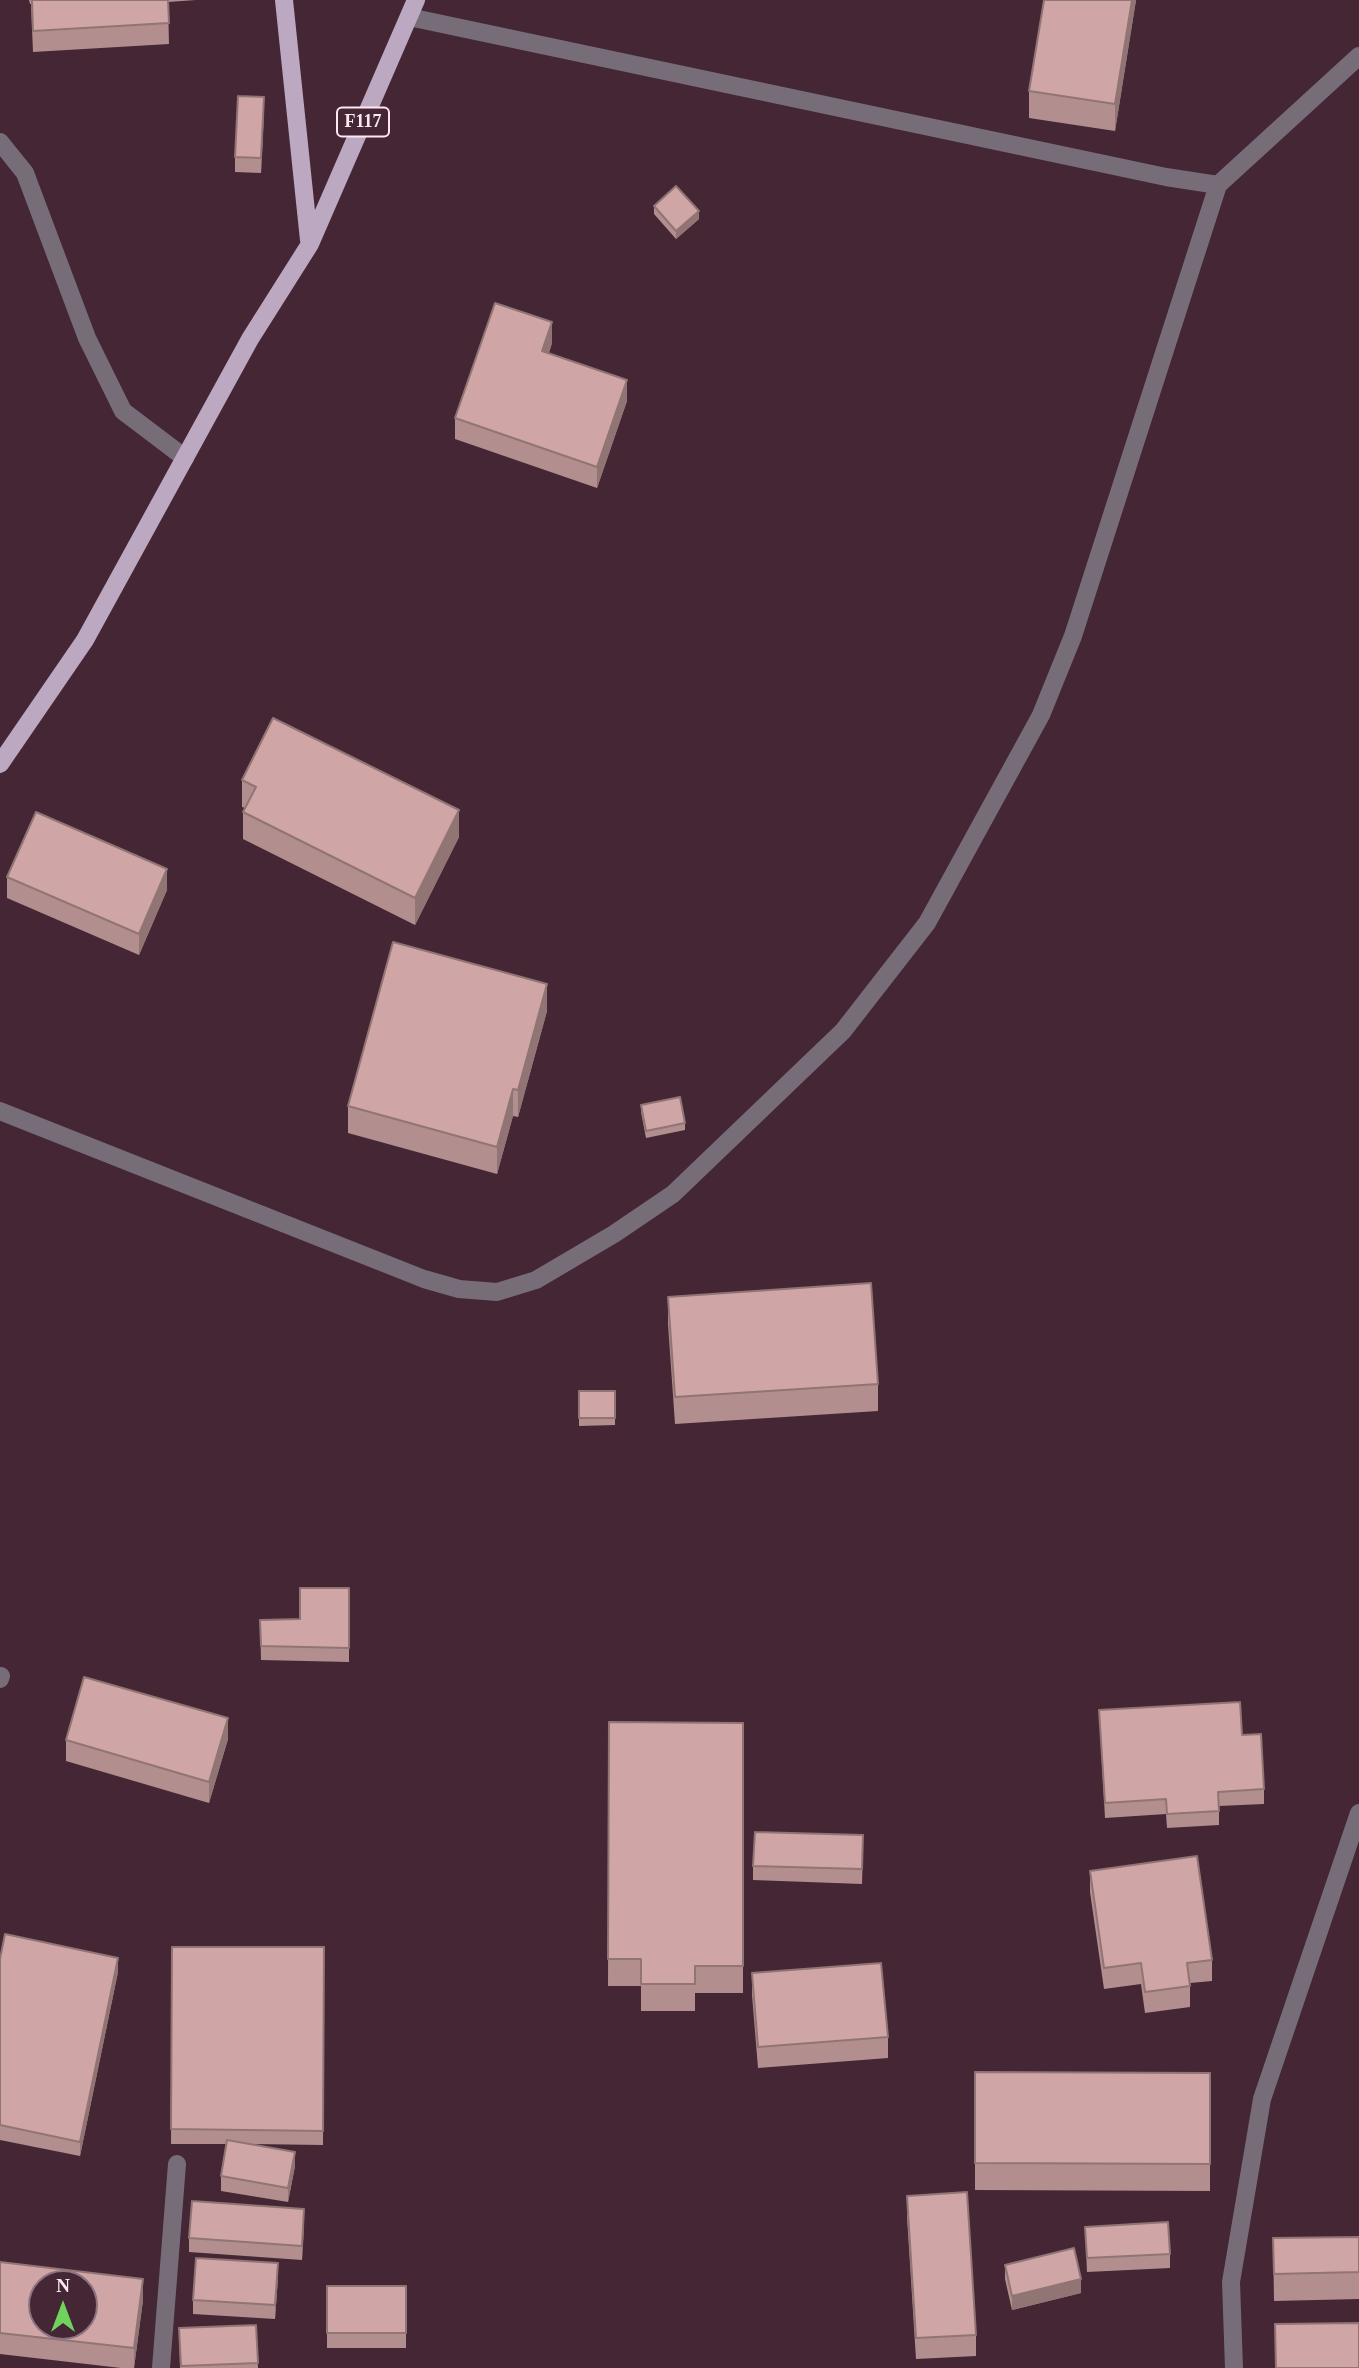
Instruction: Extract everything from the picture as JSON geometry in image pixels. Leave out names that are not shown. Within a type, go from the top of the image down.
[{"type":"main road","points":[[0,764],[85,640],[250,339],[310,244],[284,0]]},
{"type":"main road","name":"F117","points":[[310,244],[412,8]]},
{"type":"street","points":[[412,8],[1166,177],[1218,185]]},
{"type":"street","points":[[0,1111],[424,1279],[459,1289],[496,1292],[536,1280],[614,1234],[673,1194],[843,1031],[927,923],[1041,715],[1073,636],[1218,185],[1359,55]]},
{"type":"street","points":[[0,142],[24,173],[87,338],[123,411],[185,458]]},
{"type":"street","points":[[1234,2368],[1231,2282],[1262,2099],[1359,1813]]},
{"type":"street","points":[[161,2368],[177,2164]]},
{"type":"building","points":[[32,0],[168,0],[169,23],[33,31]]},
{"type":"building","points":[[1044,0],[1132,0],[1115,104],[1029,91]]},
{"type":"building","points":[[238,96],[264,97],[261,158],[235,157]]},
{"type":"building","points":[[676,186],[699,211],[676,231],[654,206]]},
{"type":"building","points":[[495,303],[552,322],[542,351],[627,380],[597,467],[455,418]]},
{"type":"building","points":[[273,718],[459,810],[415,898],[243,812],[256,787],[242,780]]},
{"type":"building","points":[[36,812],[167,869],[139,934],[7,877]]},
{"type":"building","points":[[393,942],[547,984],[518,1090],[513,1089],[497,1147],[348,1106]]},
{"type":"building","points":[[680,1097],[685,1123],[646,1131],[641,1105]]},
{"type":"building","points":[[871,1283],[878,1384],[675,1397],[668,1297]]},
{"type":"building","points":[[579,1391],[615,1391],[615,1418],[579,1418]]},
{"type":"building","points":[[300,1588],[349,1588],[349,1648],[261,1646],[260,1620],[300,1619]]},
{"type":"building","points":[[84,1677],[228,1718],[209,1782],[66,1740]]},
{"type":"building","points":[[1240,1702],[1242,1735],[1261,1734],[1264,1789],[1218,1792],[1219,1811],[1167,1814],[1166,1799],[1105,1803],[1099,1710]]},
{"type":"building","points":[[609,1722],[743,1723],[743,1966],[695,1966],[695,1984],[641,1984],[641,1959],[608,1959]]},
{"type":"building","points":[[755,1832],[863,1835],[862,1869],[753,1866]]},
{"type":"building","points":[[1197,1856],[1212,1960],[1187,1963],[1190,1986],[1145,1992],[1141,1963],[1104,1968],[1090,1871]]},
{"type":"building","points":[[5,1934],[118,1958],[80,2142],[0,2125],[0,1959]]},
{"type":"building","points":[[172,1947],[324,1947],[323,2131],[171,2129]]},
{"type":"building","points":[[881,1963],[888,2037],[758,2047],[752,1973]]},
{"type":"building","points":[[975,2072],[1210,2073],[1210,2164],[975,2163]]},
{"type":"building","points":[[227,2140],[295,2152],[288,2188],[221,2176]]},
{"type":"building","points":[[967,2192],[976,2335],[916,2338],[907,2196]]},
{"type":"building","points":[[192,2201],[304,2209],[302,2246],[189,2238]]},
{"type":"building","points":[[1168,2222],[1170,2254],[1087,2258],[1085,2227]]},
{"type":"building","points":[[1359,2237],[1359,2272],[1274,2274],[1273,2238]]},
{"type":"building","points":[[1074,2248],[1081,2279],[1012,2296],[1005,2265]]},
{"type":"building","points":[[196,2258],[278,2263],[275,2305],[193,2300]]},
{"type":"building","points":[[0,2262],[67,2270],[28,2270],[28,2336],[0,2333]]},
{"type":"building","points":[[98,2274],[143,2279],[134,2348],[63,2340],[98,2340]]},
{"type":"building","points":[[327,2286],[406,2286],[406,2333],[327,2333]]},
{"type":"building","points":[[1359,2323],[1359,2368],[1276,2368],[1275,2324]]},
{"type":"building","points":[[256,2325],[258,2363],[181,2366],[179,2328]]}]
